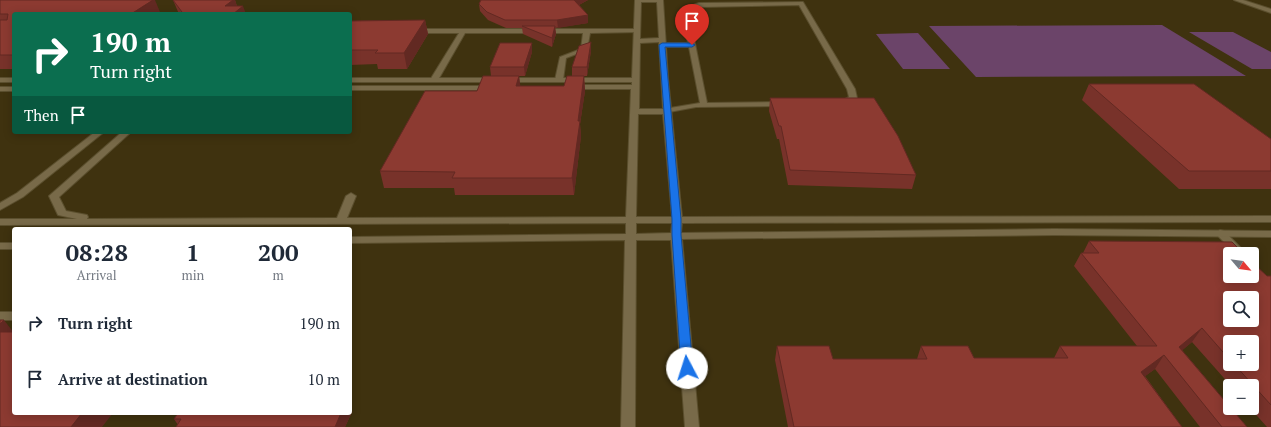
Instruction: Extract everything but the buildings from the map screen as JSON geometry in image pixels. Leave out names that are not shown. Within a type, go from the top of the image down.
[{"type":"street","points":[[628,427],[631,219],[638,0],[660,0],[667,111],[677,219],[676,235],[692,427]]},
{"type":"street","points":[[1237,0],[1271,11]]},
{"type":"street","points":[[704,105],[686,14],[690,8],[699,4],[801,3],[851,89],[853,98],[847,103],[831,103]]},
{"type":"street","points":[[410,31],[638,31]]},
{"type":"street","points":[[434,80],[463,31]]},
{"type":"street","points":[[559,80],[563,57],[584,50],[587,31]]},
{"type":"street","points":[[637,41],[692,45]]},
{"type":"street","points":[[0,80],[12,80]]},
{"type":"street","points":[[352,80],[559,80],[636,83]]},
{"type":"street","points":[[352,88],[636,83]]},
{"type":"street","points":[[0,89],[12,89]]},
{"type":"street","points":[[635,111],[667,111],[704,105],[791,104]]},
{"type":"street","points":[[0,207],[20,195],[97,134]]},
{"type":"street","points":[[102,222],[62,213],[54,196],[125,134]]},
{"type":"street","points":[[341,222],[351,196]]},
{"type":"street","points":[[0,222],[341,222],[631,219],[1271,219]]},
{"type":"street","points":[[1042,219],[1054,232]]},
{"type":"street","points":[[352,240],[676,235],[1054,232],[1271,234]]},
{"type":"street","points":[[1220,233],[1235,247]]},
{"type":"street","points":[[352,248],[368,240]]},
{"type":"street","points":[[0,246],[12,246]]},
{"type":"street","points":[[0,316],[12,316]]},
{"type":"shaded area","points":[[1162,25],[1246,76],[976,77],[929,26]]},
{"type":"shaded area","points":[[1189,32],[1233,32],[1271,52],[1271,69],[1252,69]]},
{"type":"shaded area","points":[[918,33],[950,69],[903,69],[876,34]]},
{"type":"route","points":[[687,368],[676,235],[677,219],[662,45],[692,45]]}]
